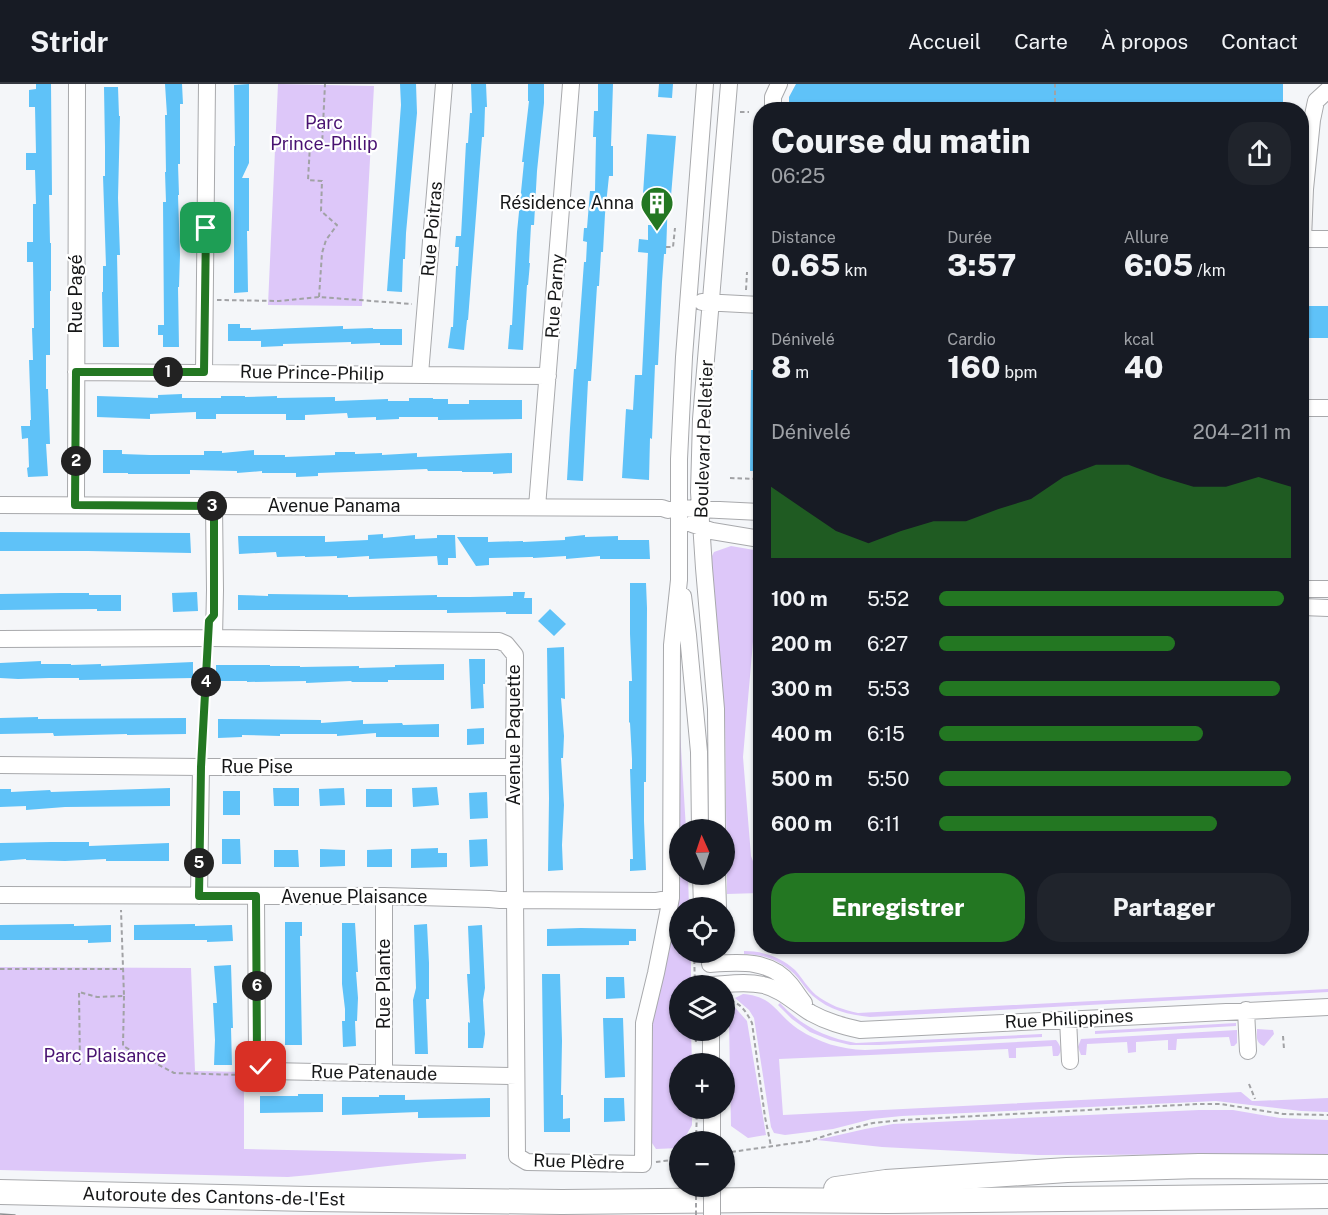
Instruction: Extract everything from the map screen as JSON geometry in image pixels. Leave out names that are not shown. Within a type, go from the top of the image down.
[{"type":"highway","points":[[758,1200],[885,1182],[1067,1170],[1199,1166],[1328,1167]]},
{"type":"highway","name":"Autoroute des Cantons-de-l'Est","points":[[0,1192],[491,1201],[898,1201],[1328,1196]]},
{"type":"street","name":"Rue Pagé","points":[[75,505],[77,84]]},
{"type":"street","points":[[204,372],[207,84]]},
{"type":"street","name":"Rue Poitras","points":[[420,374],[444,84]]},
{"type":"street","name":"Rue Parny","points":[[537,507],[571,84]]},
{"type":"street","name":"Boulevard Pelletier","points":[[700,819],[699,752],[675,512],[684,357],[705,84]]},
{"type":"street","name":"Boulevard Pelletier","points":[[717,819],[716,709],[699,508],[701,419],[729,84]]},
{"type":"street","points":[[773,102],[778,84]]},
{"type":"street","points":[[1309,150],[1316,100],[1328,90]]},
{"type":"street","points":[[1309,239],[1328,239]]},
{"type":"street","points":[[689,301],[752,305]]},
{"type":"street","name":"Rue Prince-Philip","points":[[76,372],[548,376]]},
{"type":"street","points":[[1309,408],[1328,408]]},
{"type":"street","name":"Avenue Panama","points":[[0,505],[662,508],[675,512],[711,531],[753,538]]},
{"type":"street","points":[[211,638],[215,590],[214,506]]},
{"type":"street","name":"Avenue Panama","points":[[675,512],[699,508],[753,512]]},
{"type":"street","name":"Boulevard Pelletier","points":[[671,897],[672,645],[679,565]]},
{"type":"street","points":[[1309,589],[1328,589]]},
{"type":"street","points":[[1309,607],[1328,608]]},
{"type":"street","name":"Avenue Paquette","points":[[0,639],[211,638],[499,641],[506,644],[515,655],[514,900],[517,1156]]},
{"type":"street","name":"Rue Pise","points":[[0,765],[514,767]]},
{"type":"street","points":[[199,896],[201,767]]},
{"type":"street","name":"Avenue Plaisance","points":[[0,895],[384,896],[656,901],[669,898]]},
{"type":"street","points":[[256,896],[257,1059],[261,1067]]},
{"type":"street","name":"Rue Plante","points":[[384,896],[384,1072]]},
{"type":"street","name":"Boulevard Pelletier","points":[[643,1164],[644,1023],[669,908]]},
{"type":"street","points":[[735,960],[760,964],[780,973],[812,1014]]},
{"type":"street","name":"Rue Philippines","points":[[735,984],[753,983],[775,989],[812,1014],[842,1026],[860,1030],[1328,1006]]},
{"type":"street","points":[[1245,1010],[1248,1051]]},
{"type":"street","points":[[1068,1019],[1070,1061]]},
{"type":"street","name":"Rue Patenaude","points":[[261,1067],[269,1071],[516,1076]]},
{"type":"street","name":"Rue Plèdre","points":[[517,1156],[527,1162],[643,1164]]},
{"type":"street","points":[[712,1197],[712,1215]]},
{"type":"path","points":[[319,297],[322,253],[326,240],[337,225],[321,211],[322,181],[308,180],[310,145],[322,146],[326,84]]},
{"type":"path","points":[[1055,84],[1055,102]]},
{"type":"path","points":[[739,112],[749,112]]},
{"type":"path","points":[[666,247],[673,247],[675,228]]},
{"type":"path","points":[[747,272],[752,305]]},
{"type":"path","points":[[205,300],[279,301],[319,297],[426,305]]},
{"type":"path","points":[[730,478],[753,479]]},
{"type":"path","points":[[201,767],[211,638]]},
{"type":"path","points":[[121,907],[123,1046],[174,1074],[242,1075],[261,1067]]},
{"type":"path","points":[[0,969],[123,969]]},
{"type":"path","points":[[80,1065],[79,992],[97,997],[124,996]]},
{"type":"path","points":[[735,1002],[748,1014],[752,1023],[771,1146]]},
{"type":"path","points":[[1283,1036],[1284,1049]]},
{"type":"path","points":[[1249,1084],[1255,1099]]},
{"type":"path","points":[[735,1151],[809,1141],[873,1123],[914,1119],[1199,1104],[1221,1104],[1283,1114],[1328,1115]]},
{"type":"path","points":[[661,1162],[669,1161]]},
{"type":"path","points":[[696,1197],[696,1215]]},
{"type":"green space","name":"Parc Prince-Philip","points":[[278,84],[374,86],[362,306],[268,305]]},
{"type":"green space","points":[[731,546],[753,550],[753,642],[743,757],[753,861],[753,893],[727,894],[727,885],[735,885],[735,819],[726,819],[725,717],[711,558],[714,552]]},
{"type":"green space","points":[[677,682],[685,819],[677,819]]},
{"type":"green space","points":[[677,885],[688,885],[689,897],[677,897]]},
{"type":"green space","points":[[669,936],[669,963],[691,963],[691,975],[669,975],[669,1041],[691,1041],[692,1053],[669,1053],[669,1119],[692,1119],[692,1125],[689,1131],[669,1131],[669,1148],[656,1149],[652,1143],[650,1022]]},
{"type":"green space","points":[[744,951],[753,952],[753,954],[765,954],[778,958],[795,970],[821,999],[836,1007],[858,1013],[1328,989],[1328,992],[870,1017],[847,1013],[826,1005],[811,994],[798,978],[780,963],[767,957],[744,954]]},
{"type":"green space","name":"Parc Plaisance","points":[[0,967],[191,968],[195,1071],[244,1072],[244,1149],[466,1154],[466,1159],[288,1177],[0,1170]]},
{"type":"green space","points":[[743,994],[761,998],[806,1034],[822,1042],[847,1048],[865,1050],[1056,1040],[1060,1048],[1058,1056],[1053,1056],[1052,1046],[1016,1048],[1016,1058],[1009,1058],[1008,1049],[779,1059],[783,1115],[1241,1092],[1252,1101],[1328,1098],[1328,1112],[1216,1101],[902,1116],[872,1119],[833,1129],[785,1135],[774,1133],[771,1127],[754,1018],[749,1010],[735,998]]},
{"type":"green space","points":[[780,1003],[815,1030],[834,1038],[856,1043],[1042,1034],[1042,1037],[850,1045],[810,1032],[792,1019],[778,1005]]},
{"type":"green space","points":[[735,1008],[747,1021],[766,1135],[748,1138],[731,1126],[731,1119],[735,1119],[735,1053],[730,1053],[729,1041],[735,1041]]},
{"type":"green space","points":[[1236,1023],[1236,1026],[1095,1034],[1095,1031]]},
{"type":"green space","points":[[1257,1029],[1273,1030],[1274,1034],[1264,1046],[1258,1041]]},
{"type":"green space","points":[[1237,1030],[1237,1043],[1234,1046],[1231,1046],[1229,1037],[1177,1039],[1176,1050],[1168,1050],[1168,1040],[1136,1042],[1136,1052],[1128,1053],[1127,1042],[1087,1044],[1086,1055],[1081,1055],[1078,1047],[1081,1039]]},
{"type":"green space","points":[[1233,1110],[1280,1118],[1328,1120],[1328,1154],[1038,1155],[882,1147],[817,1140],[893,1124]]},
{"type":"building","points":[[36,84],[51,84],[50,355],[46,355],[50,444],[46,444],[48,476],[28,477],[28,438],[22,439],[21,426],[30,426],[31,420],[29,360],[33,360],[33,262],[27,262],[27,242],[33,242],[33,204],[36,204],[35,170],[26,170],[26,153],[36,153],[35,107],[29,107],[29,90],[36,89]]},
{"type":"building","points":[[165,84],[182,84],[180,164],[178,164],[179,347],[163,347],[163,335],[158,335],[158,325],[164,325],[163,202],[166,202],[165,115],[167,115]]},
{"type":"building","points":[[249,84],[249,163],[242,178],[249,178],[248,292],[234,293],[234,85]]},
{"type":"building","points":[[400,84],[416,84],[417,113],[402,292],[387,291],[401,105]]},
{"type":"building","points":[[471,84],[486,84],[487,107],[485,107],[484,137],[482,137],[464,350],[448,348],[451,327],[453,327],[456,266],[458,266],[459,247],[455,247],[456,236],[461,236],[466,143],[468,143],[470,113],[472,113]]},
{"type":"building","points":[[528,84],[544,84],[544,103],[534,225],[531,225],[523,350],[508,349],[510,325],[512,325],[517,232],[524,162],[522,162],[529,101]]},
{"type":"building","points":[[598,84],[613,84],[611,146],[613,146],[613,176],[609,176],[603,252],[601,252],[599,286],[597,286],[591,381],[588,381],[583,481],[567,480],[574,369],[576,369],[584,262],[586,262],[587,242],[583,241],[584,228],[587,228],[590,191],[595,191],[596,137],[593,137],[594,111],[598,111]]},
{"type":"building","points":[[659,84],[673,84],[672,98],[658,97]]},
{"type":"building","points":[[796,84],[1283,84],[1283,102],[789,102],[789,97]]},
{"type":"building","points":[[104,87],[118,87],[120,116],[118,198],[120,255],[117,255],[119,347],[103,347],[102,292],[103,266],[106,266],[103,176],[105,176]]},
{"type":"building","points":[[647,134],[676,136],[671,196],[668,196],[666,254],[664,254],[658,365],[655,365],[649,480],[622,478],[626,409],[633,410],[635,375],[642,375],[648,253],[638,252],[639,239],[648,240],[648,225],[653,225],[654,195],[643,194]]},
{"type":"building","points":[[1309,306],[1328,306],[1328,338],[1309,338]]},
{"type":"building","points":[[228,324],[240,324],[240,328],[251,328],[251,330],[343,326],[343,329],[402,329],[402,345],[351,344],[351,342],[261,347],[261,341],[228,341]]},
{"type":"building","points":[[751,370],[753,370],[753,471],[750,471]]},
{"type":"building","points":[[182,394],[182,398],[335,397],[335,401],[388,399],[388,401],[409,401],[409,398],[433,398],[448,399],[448,404],[469,404],[469,400],[522,400],[522,419],[438,420],[438,417],[399,417],[399,419],[376,420],[376,417],[348,418],[347,413],[305,415],[305,420],[286,420],[286,414],[216,414],[216,419],[196,419],[196,412],[150,414],[150,419],[97,417],[97,396],[158,398],[158,395]]},
{"type":"building","points":[[103,450],[122,450],[122,454],[204,455],[204,451],[222,451],[222,453],[254,450],[254,455],[285,455],[285,457],[335,455],[335,452],[382,453],[382,455],[417,453],[417,457],[512,453],[512,473],[428,471],[427,469],[318,473],[318,476],[296,477],[296,473],[262,473],[262,471],[237,473],[237,471],[190,470],[190,474],[103,473]]},
{"type":"building","points":[[0,532],[190,533],[191,553],[0,551]]},
{"type":"building","points":[[383,534],[383,538],[415,535],[415,539],[455,535],[456,558],[448,558],[448,565],[438,565],[437,556],[369,559],[369,556],[277,557],[276,552],[239,554],[238,536],[325,536],[325,542],[368,540],[368,535]]},
{"type":"building","points":[[585,535],[585,537],[618,536],[618,540],[649,540],[650,559],[600,559],[600,556],[566,559],[566,556],[489,558],[489,565],[476,566],[457,537],[488,537],[488,542],[523,542],[565,540],[565,537]]},
{"type":"building","points":[[630,583],[646,583],[647,608],[646,782],[644,782],[646,870],[630,871],[630,859],[633,859],[630,769],[632,769],[632,759],[629,722],[629,681],[632,681]]},
{"type":"building","points":[[197,592],[198,611],[173,612],[172,593]]},
{"type":"building","points":[[513,592],[525,592],[524,598],[532,598],[532,614],[447,613],[447,610],[238,610],[238,595],[470,597],[513,596]]},
{"type":"building","points":[[89,593],[89,595],[121,595],[121,611],[97,611],[97,609],[0,610],[0,594]]},
{"type":"building","points":[[550,609],[566,624],[554,636],[538,621]]},
{"type":"building","points":[[564,647],[565,699],[561,698],[564,736],[563,758],[561,758],[564,805],[563,870],[548,871],[547,648]]},
{"type":"building","points":[[469,659],[485,659],[484,708],[471,709]]},
{"type":"building","points":[[41,661],[41,664],[101,664],[101,666],[193,662],[193,678],[79,680],[79,678],[0,678],[0,663]]},
{"type":"building","points":[[444,664],[444,680],[306,683],[306,681],[216,681],[216,665],[359,666],[359,668]]},
{"type":"building","points":[[38,717],[38,719],[186,718],[186,734],[54,736],[53,733],[0,734],[0,718]]},
{"type":"building","points":[[218,719],[321,720],[321,723],[363,720],[363,724],[439,724],[439,737],[376,737],[376,733],[337,736],[337,734],[242,735],[242,737],[218,738]]},
{"type":"building","points":[[484,728],[484,744],[467,745],[467,729]]},
{"type":"building","points":[[437,787],[439,805],[413,807],[412,788]]},
{"type":"building","points":[[170,788],[170,806],[65,807],[26,810],[26,806],[0,807],[0,789],[11,789],[11,792],[50,790],[51,792]]},
{"type":"building","points":[[273,788],[299,788],[299,806],[274,806]]},
{"type":"building","points":[[344,788],[345,805],[320,806],[319,789]]},
{"type":"building","points":[[366,789],[392,789],[392,807],[366,807]]},
{"type":"building","points":[[223,791],[240,791],[240,815],[223,815]]},
{"type":"building","points":[[487,792],[488,818],[470,819],[469,793]]},
{"type":"building","points":[[222,839],[240,839],[241,864],[222,864]]},
{"type":"building","points":[[487,839],[488,866],[470,867],[469,840]]},
{"type":"building","points":[[89,842],[89,846],[169,843],[169,861],[26,859],[0,861],[0,843]]},
{"type":"building","points":[[438,848],[438,853],[447,853],[447,867],[411,868],[411,849]]},
{"type":"building","points":[[320,849],[345,850],[345,866],[320,867]]},
{"type":"building","points":[[392,849],[392,867],[367,867],[367,850]]},
{"type":"building","points":[[274,850],[298,850],[299,867],[274,867]]},
{"type":"building","points":[[285,922],[302,922],[302,936],[300,936],[302,1045],[285,1045]]},
{"type":"building","points":[[342,923],[355,923],[358,972],[356,972],[358,998],[357,1021],[355,1021],[356,1046],[343,1047],[342,1021],[345,1021],[345,1009],[342,984]]},
{"type":"building","points":[[74,924],[74,926],[111,925],[111,942],[0,940],[0,925]]},
{"type":"building","points":[[195,924],[195,926],[232,925],[233,941],[134,940],[134,925]]},
{"type":"building","points":[[427,924],[428,1054],[415,1054],[414,925]]},
{"type":"building","points":[[482,925],[485,1034],[483,1048],[468,1048],[468,1022],[470,1023],[467,974],[470,974],[468,926]]},
{"type":"building","points":[[547,929],[636,929],[636,941],[629,941],[629,945],[547,946]]},
{"type":"building","points":[[231,965],[232,1065],[214,1065],[213,1003],[217,1003],[214,966]]},
{"type":"building","points":[[542,974],[560,974],[561,1095],[563,1095],[563,1119],[570,1118],[570,1132],[544,1132]]},
{"type":"building","points":[[606,977],[624,977],[625,998],[606,999]]},
{"type":"building","points":[[603,1018],[623,1018],[625,1077],[605,1078]]},
{"type":"building","points":[[298,1094],[323,1094],[323,1112],[260,1113],[260,1096],[298,1096]]},
{"type":"building","points":[[379,1095],[405,1095],[405,1100],[490,1098],[490,1117],[418,1118],[418,1112],[342,1115],[342,1097],[379,1097]]},
{"type":"building","points":[[604,1098],[624,1098],[625,1121],[604,1122]]},
{"type":"tram line","points":[[0,1214],[15,1215]]},
{"type":"place","name":"Résidence Anna","points":[[657,232]]},
{"type":"route","points":[[206,228],[204,372],[76,372],[75,505],[214,506],[215,590],[214,615],[209,621],[201,767],[199,896],[256,896],[257,1059],[261,1067]]}]
